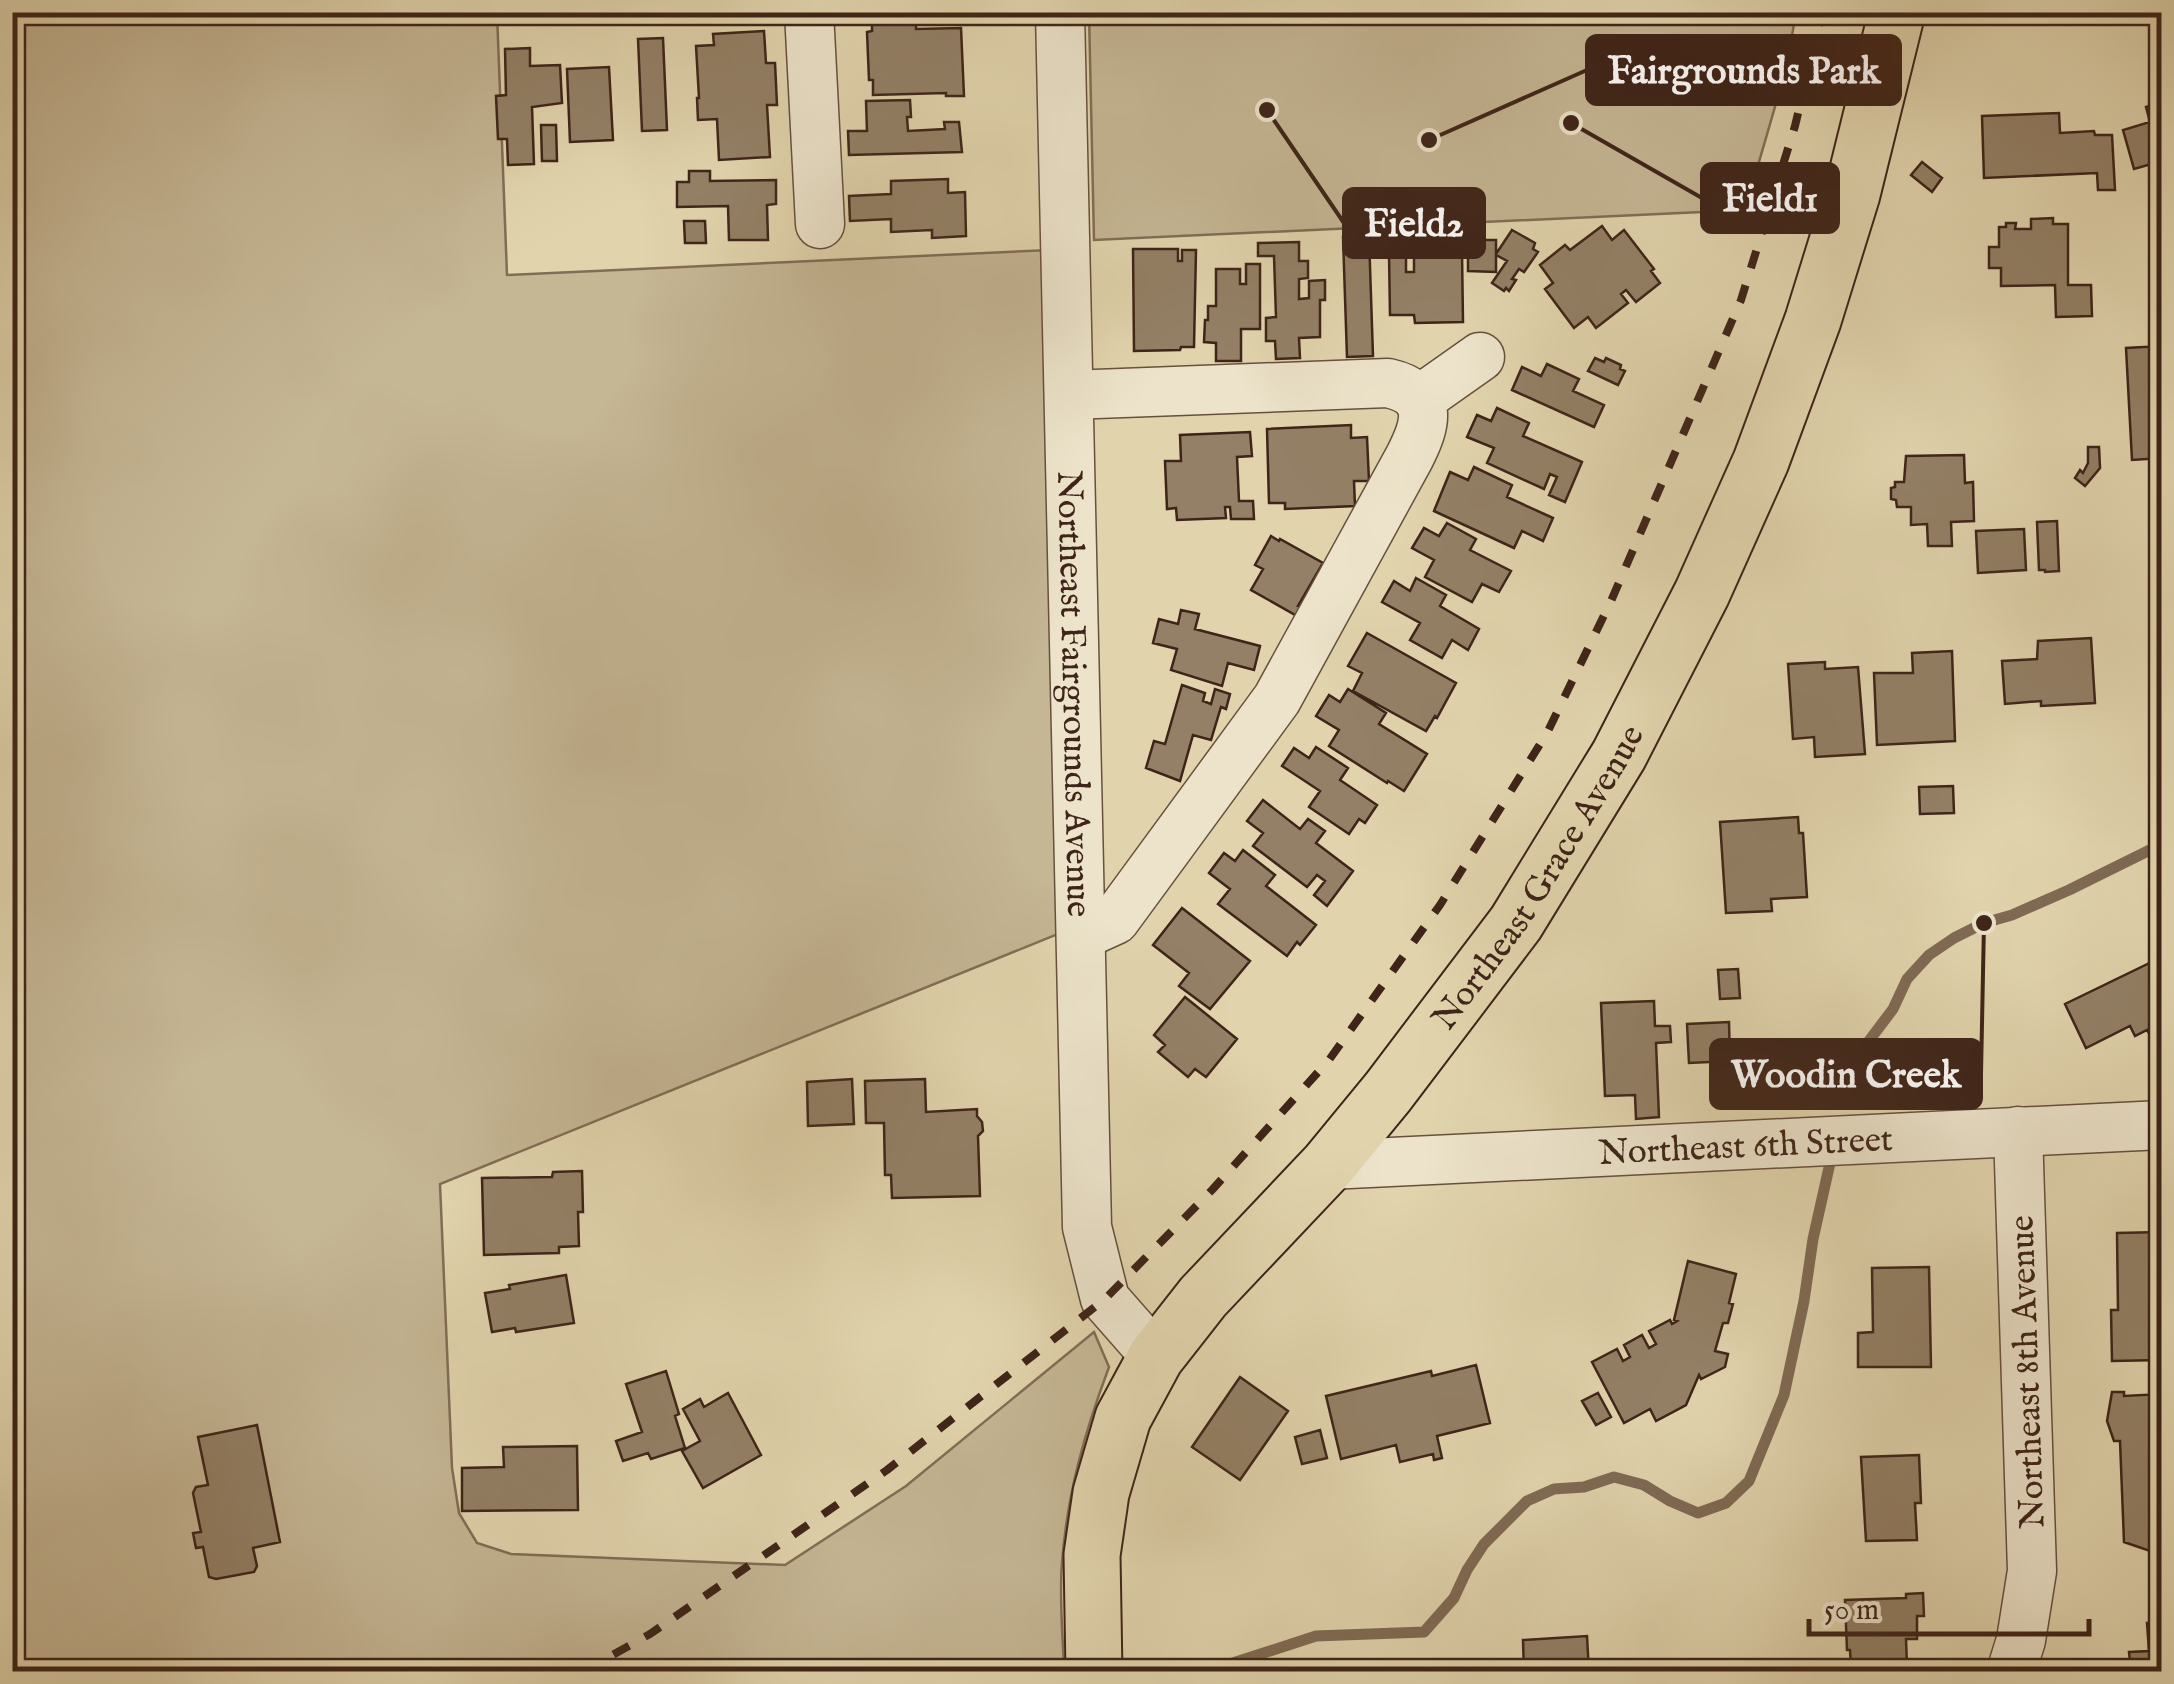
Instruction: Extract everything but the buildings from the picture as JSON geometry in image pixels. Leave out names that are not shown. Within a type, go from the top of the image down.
[{"type":"main road","name":"Northeast Grace Avenue","points":[[1094,1672],[1092,1555],[1101,1492],[1123,1418],[1156,1356],[1388,1092],[1516,923],[1619,756],[1702,593],[1762,461],[1813,320],[1852,194],[1898,12]]},
{"type":"street","points":[[809,12],[820,224]]},
{"type":"street","name":"Northeast Fairgrounds Avenue","points":[[1060,12],[1087,1227],[1105,1299],[1156,1356]]},
{"type":"street","points":[[1419,400],[1480,356]]},
{"type":"street","points":[[1069,395],[1388,383],[1410,392],[1424,412],[1419,438],[1277,699],[1115,920],[1082,935]]},
{"type":"street","name":"Northeast 6th Street","points":[[1328,1164],[2162,1126]]},
{"type":"street","name":"Northeast 8th Avenue","points":[[2011,1672],[2021,1640],[2032,1571],[2018,1131]]},
{"type":"shaded area","points":[[1089,12],[1796,13],[1786,69],[1745,210],[1094,240]]},
{"type":"shaded area","points":[[12,13],[497,13],[507,275],[1050,250],[1063,932],[440,1184],[452,1468],[459,1513],[477,1543],[511,1554],[785,1565],[906,1486],[1094,1332],[1109,1367],[1085,1439],[1064,1537],[1064,1671],[13,1671]]},
{"type":"waterway","points":[[1843,1087],[1856,1058],[1893,1009],[1907,979],[1929,955],[1984,923],[2069,890],[2162,844]]},
{"type":"waterway","points":[[1205,1672],[1316,1636],[1424,1632],[1454,1598],[1484,1544],[1527,1501],[1554,1489],[1584,1487],[1614,1477],[1644,1485],[1698,1513],[1726,1503],[1749,1481],[1784,1395],[1830,1163]]},
{"type":"railway","points":[[582,1672],[650,1634],[887,1470],[1105,1299],[1212,1190],[1329,1060],[1440,905],[1547,733],[1611,601],[1741,300],[1795,126],[1822,12]]},
{"type":"place","name":"Field2","points":[[1267,110]]},
{"type":"place","name":"Field1","points":[[1571,123]]},
{"type":"place","name":"Fairgrounds Park","points":[[1429,140]]},
{"type":"place","name":"Woodin Creek","points":[[1984,923]]}]
